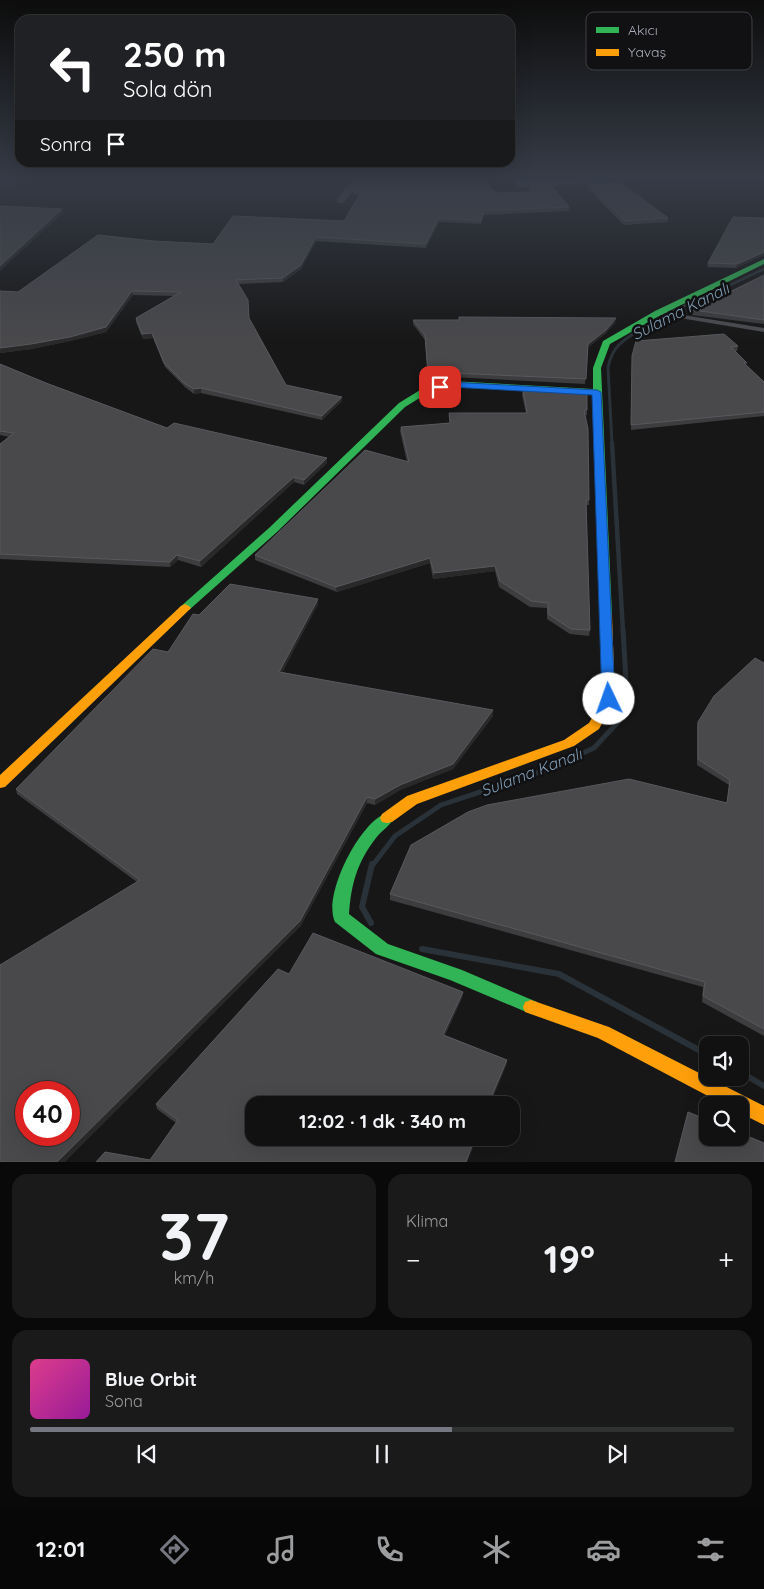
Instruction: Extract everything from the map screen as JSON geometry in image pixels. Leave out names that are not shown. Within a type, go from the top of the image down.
[{"type":"street","points":[[764,261],[658,313],[606,343],[601,353],[597,368],[597,392],[609,699],[600,720],[588,734],[569,743],[412,800],[376,826],[356,858],[344,884],[342,917],[382,949],[456,975],[535,1009],[603,1032],[764,1116]]},
{"type":"street","points":[[0,783],[192,600],[273,530],[402,406],[428,390],[451,384],[597,392]]},
{"type":"lane","points":[[658,313],[764,330]]},
{"type":"building","points":[[0,233],[36,233],[0,266]]},
{"type":"building","points":[[221,233],[431,233],[426,244],[316,237],[301,265],[283,278],[236,280],[248,300],[249,318],[286,385],[342,397],[322,416],[201,388],[194,389],[184,383],[164,363],[152,333],[142,334],[136,318],[181,292],[132,291],[106,327],[70,337],[0,348],[0,291],[18,292],[98,235],[153,241],[213,244]]},
{"type":"building","points":[[724,233],[764,233],[764,252],[737,264],[708,263]]},
{"type":"building","points":[[764,275],[764,320],[693,310]]},
{"type":"building","points":[[459,317],[616,318],[606,330],[588,344],[586,379],[451,373],[428,374],[425,335],[413,320],[459,320]]},
{"type":"building","points":[[724,334],[738,346],[731,347],[747,363],[744,363],[764,382],[764,412],[631,425],[632,356],[636,341]]},
{"type":"building","points":[[0,364],[167,428],[174,423],[327,458],[304,480],[294,477],[200,561],[177,555],[170,562],[0,554],[0,444],[14,433],[0,431]]},
{"type":"building","points":[[523,390],[587,394],[587,410],[584,410],[588,429],[589,500],[586,500],[590,630],[571,629],[548,614],[548,603],[531,601],[500,581],[495,566],[434,573],[430,558],[336,587],[255,555],[365,450],[409,462],[401,427],[450,423],[449,413],[527,413]]},
{"type":"building","points":[[230,584],[318,599],[279,672],[493,710],[453,764],[400,785],[375,799],[367,797],[300,921],[80,1139],[80,1081],[15,1081],[15,1146],[73,1146],[57,1162],[0,1162],[0,965],[140,880],[16,789],[153,649],[168,652],[193,614],[199,615]]},
{"type":"building","points":[[755,658],[764,663],[764,1029],[703,996],[705,982],[390,894],[411,845],[468,812],[487,805],[629,779],[727,803],[730,780],[698,759],[698,722],[714,696]]},
{"type":"building","points":[[313,933],[463,992],[443,1035],[507,1060],[492,1096],[245,1096],[245,1146],[472,1146],[466,1162],[96,1162],[105,1152],[150,1160],[178,1120],[156,1104],[278,969],[289,974]]},
{"type":"building","points":[[688,1112],[699,1116],[699,1146],[749,1146],[749,1137],[764,1143],[764,1162],[675,1162]]},
{"type":"waterway","name":"Sulama Kanalı","points":[[705,297],[764,269]]},
{"type":"waterway","name":"Sulama Kanalı","points":[[612,444],[608,367],[614,351],[625,340],[647,325],[707,295]]},
{"type":"waterway","name":"Sulama Kanalı","points":[[612,443],[623,631]]},
{"type":"waterway","name":"Sulama Kanalı","points":[[372,866],[395,836],[441,805],[543,771],[594,748],[619,721],[626,682],[623,629]]},
{"type":"waterway","name":"Sulama Kanalı","points":[[371,923],[362,907],[372,864]]},
{"type":"waterway","name":"Sulama Kanalı","points":[[422,949],[559,974],[699,1050]]},
{"type":"waterway","name":"Sulama Kanalı","points":[[749,1077],[764,1086]]},
{"type":"traffic: fast","points":[[606,615],[597,392],[597,368],[606,343],[658,313],[764,261]]},
{"type":"traffic: fast","points":[[185,608],[273,530],[402,405],[428,389],[451,384],[597,392]]},
{"type":"traffic: fast","points":[[387,818],[380,823],[367,839],[350,868],[344,886],[341,917],[382,949],[456,975],[531,1007]]},
{"type":"traffic: slow","points":[[0,783],[185,608]]},
{"type":"traffic: slow","points":[[387,818],[412,800],[569,743],[594,726],[609,699],[606,615]]},
{"type":"traffic: slow","points":[[531,1007],[603,1032],[764,1116]]},
{"type":"route","points":[[440,387],[451,384],[597,392],[609,699]]}]
